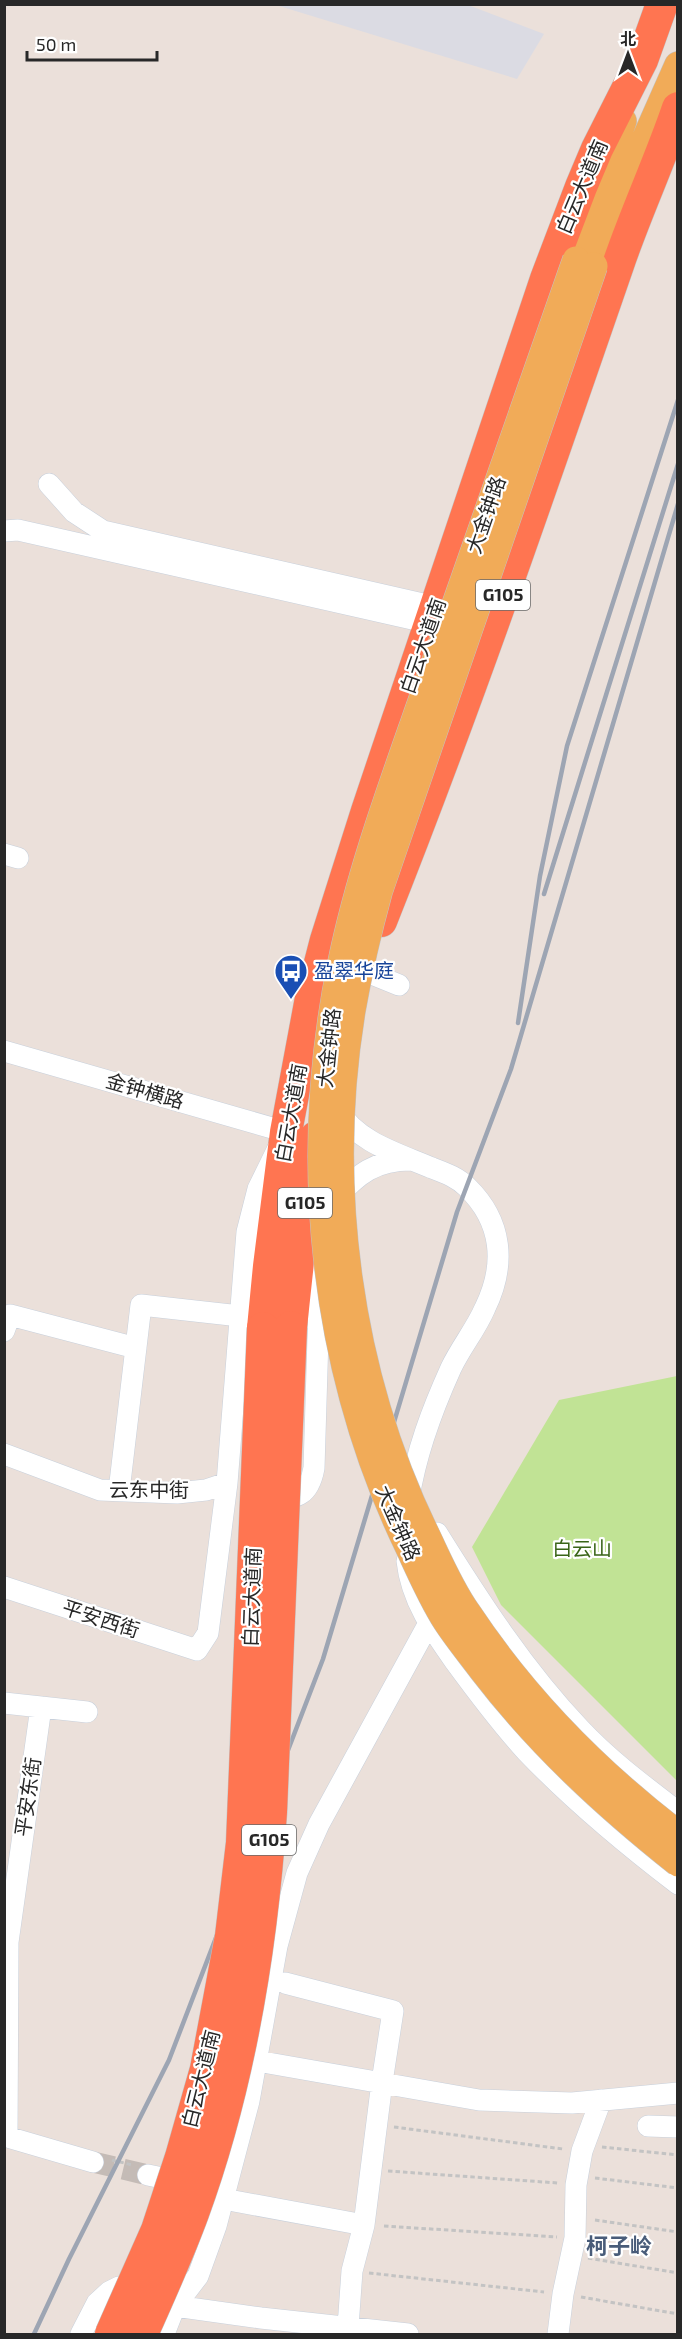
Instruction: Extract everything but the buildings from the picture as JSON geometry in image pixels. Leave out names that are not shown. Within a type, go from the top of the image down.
[{"type":"highway","name":"白云大道南","points":[[111,2334],[157,2230],[182,2157],[206,2069],[231,1936],[242,1844],[265,1324],[272,1237],[286,1132],[317,972],[364,819],[564,230],[597,149],[642,60],[662,4]]},
{"type":"highway","name":"白云大道南","points":[[142,2334],[194,2212],[213,2150],[242,2030],[267,1871],[274,1765],[265,1324],[308,1182],[328,1081],[341,1032],[362,970],[474,678],[554,454],[619,262],[678,108]]},
{"type":"main road","name":"大金钟路","points":[[642,60],[585,263],[470,621],[379,891],[361,963],[347,1051],[341,1143],[344,1223],[357,1323],[382,1427],[408,1496],[466,1611],[529,1694],[560,1729],[627,1792],[678,1834]]},
{"type":"main road","name":"大金钟路","points":[[678,65],[620,196],[585,263],[467,569],[360,885],[340,968],[329,1043],[322,1132],[324,1223],[333,1305],[347,1374],[365,1442],[387,1504],[447,1622],[512,1708],[544,1744],[621,1816],[678,1863]]},
{"type":"street","points":[[49,484],[74,512],[103,531],[433,615]]},
{"type":"street","points":[[4,531],[18,530],[433,615]]},
{"type":"street","points":[[362,970],[399,985]]},
{"type":"street","name":"金钟横路","points":[[4,1051],[286,1132]]},
{"type":"street","points":[[328,1081],[332,1101],[351,1128],[376,1144],[459,1180],[480,1199],[496,1233],[498,1273],[485,1308],[452,1366],[414,1464],[404,1532],[408,1573],[417,1600],[429,1623],[479,1696],[527,1752],[580,1802],[678,1884]]},
{"type":"street","points":[[119,1491],[141,1305],[265,1324],[227,1483],[234,1492],[242,1497],[272,1500],[292,1498],[305,1491],[312,1482],[323,1156],[328,1081]]},
{"type":"street","points":[[322,1212],[355,1178],[376,1165],[396,1160],[413,1160]]},
{"type":"street","points":[[4,1331],[10,1315],[136,1348]]},
{"type":"street","name":"云东中街","points":[[4,1454],[100,1490],[177,1493],[206,1490],[227,1483]]},
{"type":"street","points":[[414,1464],[417,1488],[431,1524],[501,1632],[580,1730],[624,1770],[678,1812]]},
{"type":"street","name":"平安西街","points":[[4,1587],[197,1650],[208,1633],[227,1483]]},
{"type":"street","points":[[164,2334],[175,2306],[198,2277],[229,2196],[257,2061],[277,1946],[297,1873],[320,1824],[429,1623]]},
{"type":"street","points":[[4,1703],[87,1712]]},
{"type":"street","name":"平安东街","points":[[6,2137],[8,1942],[41,1707]]},
{"type":"street","points":[[285,1983],[393,2011],[364,2225],[352,2271],[348,2327]]},
{"type":"street","points":[[257,2061],[479,2100],[572,2103],[678,2093]]},
{"type":"street","points":[[558,2334],[574,2237],[577,2180],[583,2148],[601,2100]]},
{"type":"street","points":[[648,2126],[678,2127]]},
{"type":"street","points":[[6,2137],[93,2162]]},
{"type":"street","points":[[148,2175],[229,2196],[364,2225]]},
{"type":"street","points":[[81,2334],[97,2303],[109,2292],[119,2288],[137,2288],[175,2306],[408,2334]]},
{"type":"path","points":[[377,2125],[583,2148],[678,2155]]},
{"type":"path","points":[[371,2170],[577,2180],[678,2188]]},
{"type":"path","points":[[364,2225],[574,2237],[678,2232]]},
{"type":"path","points":[[574,2237],[678,2273]]},
{"type":"path","points":[[352,2271],[563,2294],[678,2314]]},
{"type":"shaded area","points":[[276,5],[468,5],[544,34],[517,79]]},
{"type":"green space","name":"白云山","points":[[678,1376],[677,1781],[501,1605],[472,1547],[559,1400]]},
{"type":"tunnel","points":[[93,2162],[148,2175]]},
{"type":"railway","points":[[518,1023],[540,876],[567,746],[678,400]]},
{"type":"railway","points":[[544,894],[678,464]]},
{"type":"railway","points":[[34,2334],[169,2060],[323,1659],[457,1212],[511,1069],[678,504]]},
{"type":"place","name":"盈翠华庭","points":[[291,1000]]},
{"type":"district","name":"柯子岭","points":[[619,2246]]}]
